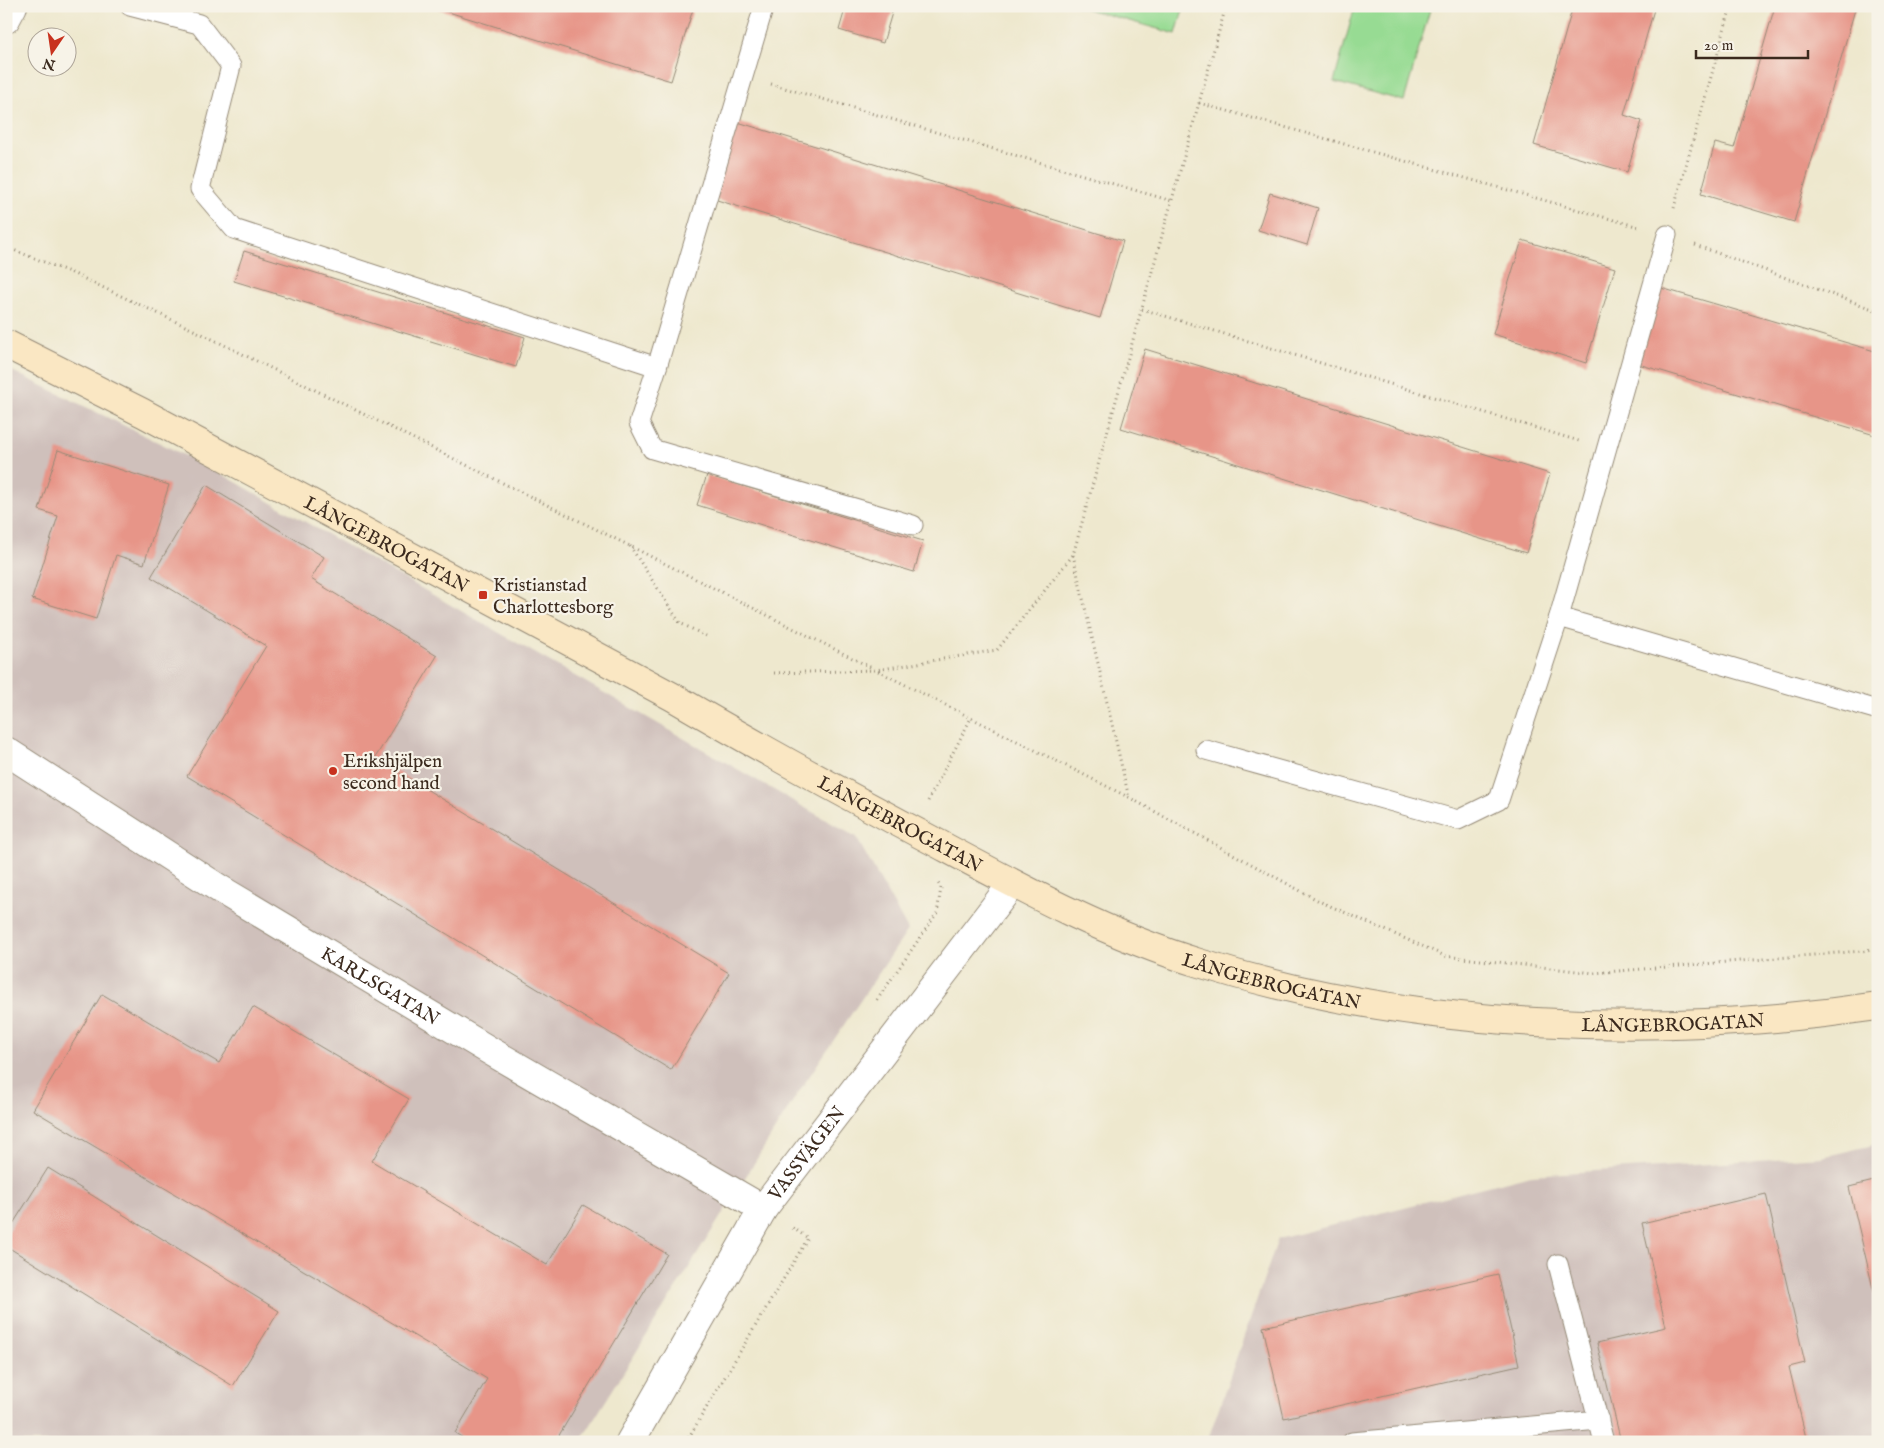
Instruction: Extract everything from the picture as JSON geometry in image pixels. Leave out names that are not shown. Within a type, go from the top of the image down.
[{"type":"main road","name":"LÅNGEBROGATAN","points":[[6,344],[142,413],[665,692],[754,745],[1012,884],[1111,931],[1197,963],[1274,984],[1348,1000],[1418,1011],[1510,1020],[1601,1024],[1681,1023],[1785,1017],[1878,1006]]},
{"type":"street","points":[[6,19],[13,6]]},
{"type":"street","name":"KARLSGATAN","points":[[6,751],[220,889],[492,1052],[763,1209]]},
{"type":"street","name":"VASSVÄGEN","points":[[630,1442],[763,1209],[1012,884]]},
{"type":"lane","points":[[130,6],[199,24],[231,66],[200,189],[234,229],[657,367]]},
{"type":"lane","points":[[764,6],[639,423],[652,449],[913,525]]},
{"type":"lane","points":[[1206,750],[1458,820],[1500,800],[1559,618],[1667,235]]},
{"type":"lane","points":[[1559,618],[1878,710]]},
{"type":"lane","points":[[1558,1264],[1604,1442]]},
{"type":"lane","points":[[1352,1442],[1599,1420]]},
{"type":"path","points":[[774,673],[876,670],[997,650],[1073,555],[1226,6]]},
{"type":"path","points":[[1667,235],[1731,6]]},
{"type":"path","points":[[744,76],[1172,201]]},
{"type":"path","points":[[1199,103],[1667,235],[1878,311]]},
{"type":"path","points":[[6,247],[72,273],[200,333],[630,546],[1130,798],[1321,902],[1445,956],[1594,973],[1852,952],[1878,948]]},
{"type":"path","points":[[1142,309],[1606,450]]},
{"type":"path","points":[[630,546],[680,623],[706,636]]},
{"type":"path","points":[[1073,555],[1130,798]]},
{"type":"shaded area","points":[[6,368],[213,469],[856,837],[908,930],[798,1093],[580,1442],[6,1442]]},
{"type":"shaded area","points":[[1878,1144],[1878,1442],[1207,1442],[1278,1239],[1531,1175],[1822,1157]]},
{"type":"green space","points":[[1076,6],[1184,6],[1176,34]]},
{"type":"green space","points":[[1355,6],[1431,6],[1404,101],[1334,82]]},
{"type":"building","points":[[429,6],[686,6],[693,9],[671,81]]},
{"type":"building","points":[[846,6],[894,6],[883,43],[839,30]]},
{"type":"building","points":[[1573,6],[1655,6],[1624,115],[1642,121],[1627,172],[1534,145]]},
{"type":"building","points":[[1775,6],[1856,6],[1794,222],[1701,194],[1715,143],[1734,148]]},
{"type":"building","points":[[728,119],[1123,241],[1100,318],[704,196]]},
{"type":"building","points":[[1270,193],[1318,208],[1307,245],[1258,230]]},
{"type":"building","points":[[1522,240],[1615,268],[1586,363],[1493,334]]},
{"type":"building","points":[[244,251],[525,337],[516,367],[234,281]]},
{"type":"building","points":[[1651,285],[1878,352],[1878,436],[1628,361]]},
{"type":"building","points":[[1145,349],[1550,474],[1526,553],[1121,428]]},
{"type":"building","points":[[58,450],[169,485],[144,564],[116,555],[96,619],[32,599],[58,516],[39,510]]},
{"type":"building","points":[[707,475],[923,541],[914,572],[697,505]]},
{"type":"building","points":[[206,485],[324,557],[311,579],[437,656],[375,758],[729,973],[671,1070],[187,776],[266,646],[151,577]]},
{"type":"building","points":[[102,994],[219,1063],[253,1007],[409,1099],[372,1161],[547,1265],[583,1205],[667,1254],[555,1442],[470,1442],[455,1433],[487,1379],[33,1110]]},
{"type":"building","points":[[48,1168],[279,1311],[233,1386],[6,1246],[6,1235]]},
{"type":"building","points":[[1878,1180],[1878,1305],[1877,1305],[1849,1187]]},
{"type":"building","points":[[1766,1194],[1805,1363],[1789,1367],[1807,1442],[1621,1442],[1597,1343],[1666,1327],[1642,1223]]},
{"type":"building","points":[[1498,1274],[1519,1365],[1284,1418],[1263,1327]]},
{"type":"place","name":"Kristianstad Charlottesborg","points":[[483,595]]},
{"type":"place","name":"Erikshjälpen second hand","points":[[333,771]]}]
